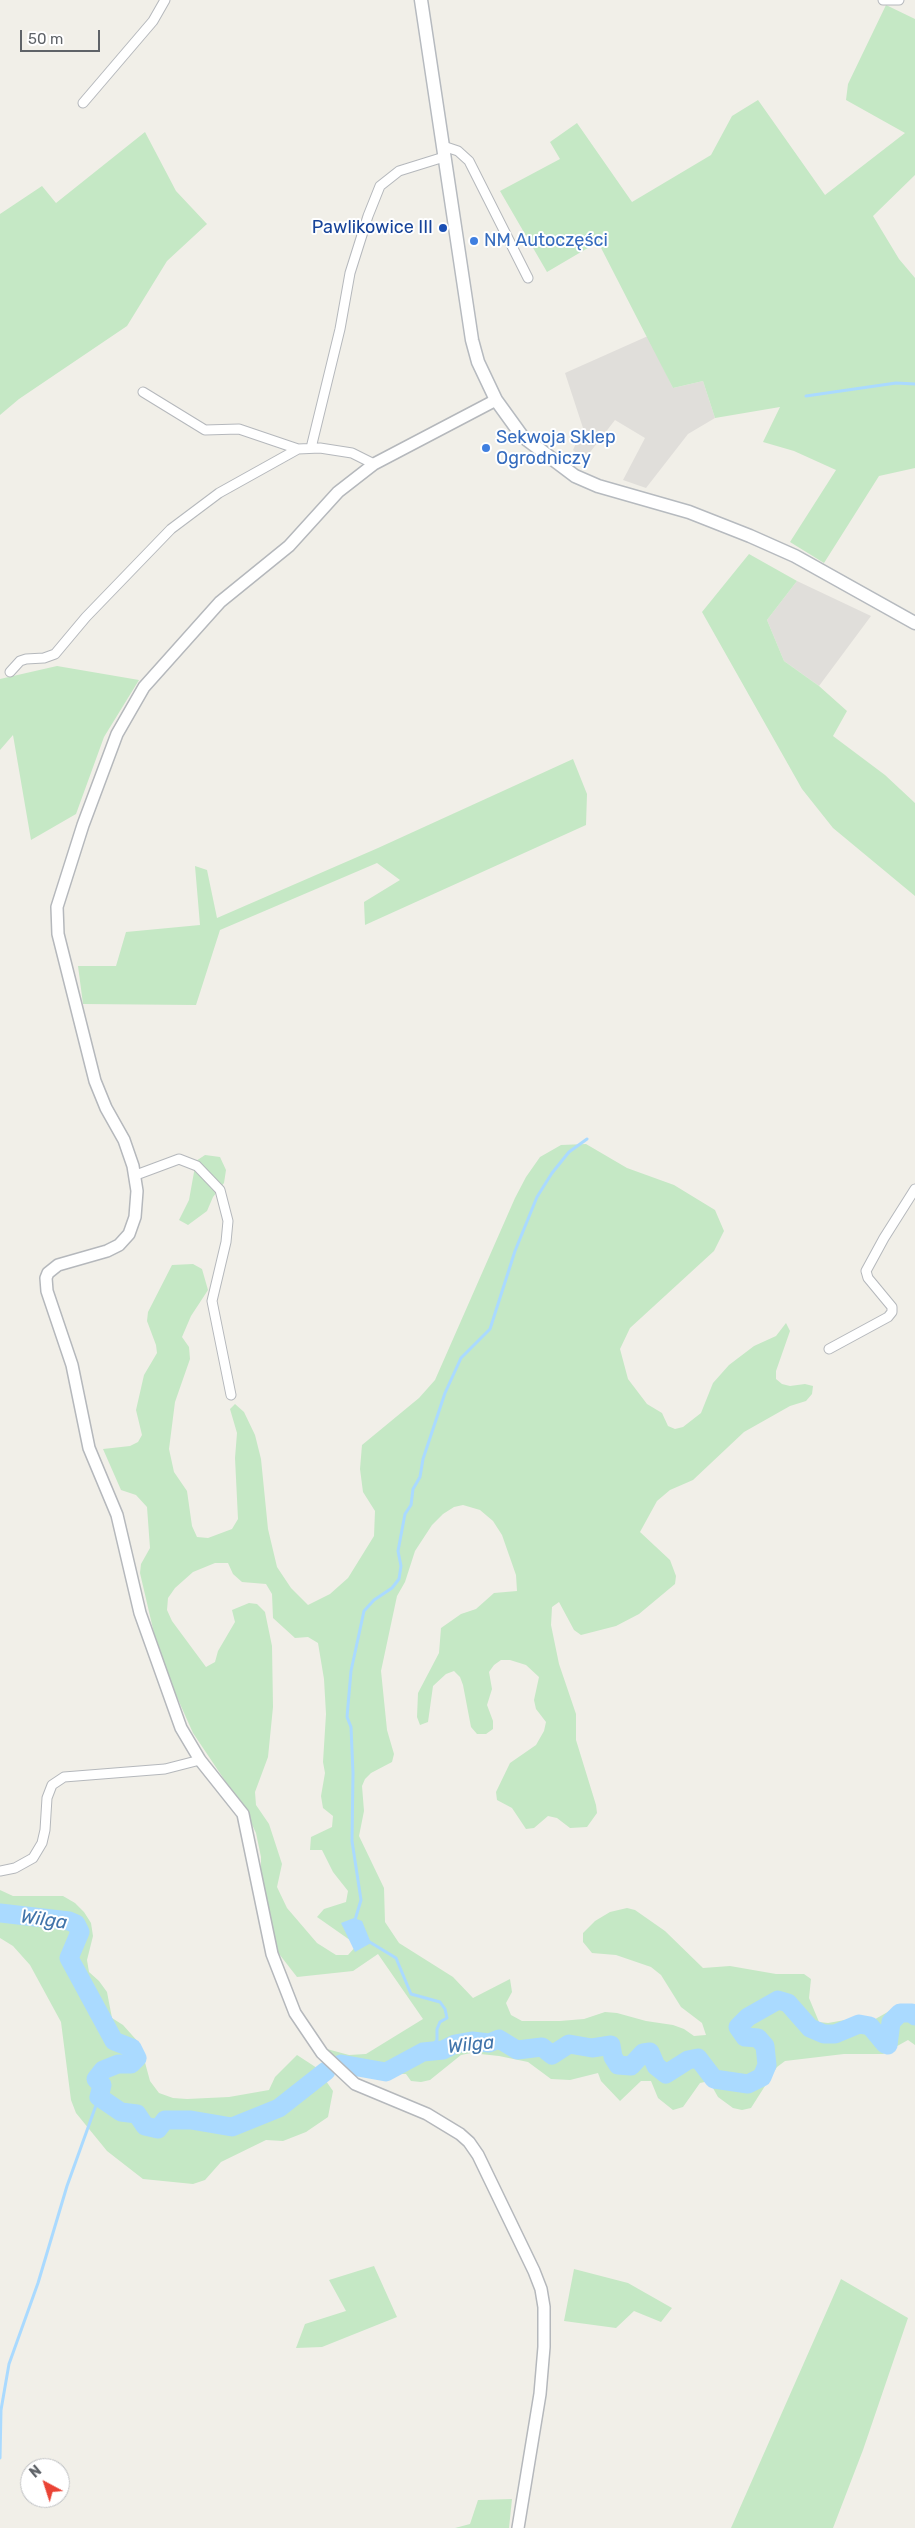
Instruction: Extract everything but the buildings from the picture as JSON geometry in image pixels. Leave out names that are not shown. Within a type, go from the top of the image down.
[{"type":"main road","points":[[421,0],[472,340],[478,362],[496,400],[522,436],[575,476],[598,486],[689,512],[750,536],[794,556],[915,623]]},
{"type":"street","points":[[84,103],[153,21],[165,0]]},
{"type":"street","points":[[883,0],[899,0]]},
{"type":"street","points":[[311,448],[340,329],[350,272],[380,186],[399,171],[444,152],[458,151],[469,160],[528,278]]},
{"type":"street","points":[[144,392],[205,430],[239,429],[298,449],[311,448],[352,453],[374,464]]},
{"type":"street","points":[[496,400],[374,464],[338,492],[289,546],[220,602],[144,687],[116,734],[83,825],[57,906],[58,934],[95,1081],[124,1140],[136,1175],[135,1217],[126,1239],[107,1251],[52,1268],[46,1278],[47,1291],[72,1364],[89,1448],[117,1515],[140,1613],[176,1715],[200,1760],[243,1814],[272,1954],[295,2013],[322,2053],[339,2072],[355,2084],[428,2114],[460,2134],[478,2155],[541,2289],[544,2307],[544,2347],[540,2394],[518,2528]]},
{"type":"street","points":[[10,672],[26,659],[44,658],[55,654],[86,617],[171,529],[190,513],[219,493],[298,449]]},
{"type":"street","points":[[136,1175],[179,1159],[197,1166],[220,1190],[228,1221],[226,1242],[212,1301],[231,1395]]},
{"type":"street","points":[[829,1349],[888,1317],[892,1312],[892,1307],[868,1278],[866,1271],[915,1189]]},
{"type":"street","points":[[0,1871],[15,1868],[33,1858],[42,1843],[46,1830],[47,1798],[52,1785],[64,1777],[165,1769],[200,1760]]},
{"type":"shaded area","points":[[648,336],[673,388],[703,381],[715,418],[688,434],[646,488],[623,480],[645,438],[615,420],[584,460],[573,450],[583,428],[565,373]]},
{"type":"shaded area","points":[[797,581],[871,616],[819,686],[784,661],[767,620]]},
{"type":"green space","points":[[886,5],[915,19],[915,175],[873,216],[899,259],[915,278],[915,468],[879,476],[824,563],[790,542],[836,470],[794,451],[763,442],[780,407],[715,418],[703,381],[673,388],[598,242],[547,272],[500,191],[560,159],[550,142],[577,123],[632,202],[711,155],[732,116],[758,100],[825,195],[905,133],[846,100],[848,84]]},
{"type":"green space","points":[[145,132],[176,191],[207,224],[167,261],[127,326],[19,399],[0,415],[0,214],[42,186],[56,203]]},
{"type":"green space","points":[[749,554],[797,581],[767,620],[784,661],[819,686],[847,711],[833,736],[885,775],[915,803],[915,896],[833,828],[802,789],[702,612]]},
{"type":"green space","points":[[57,666],[139,680],[104,737],[76,814],[31,840],[13,735],[0,750],[0,679]]},
{"type":"green space","points":[[573,759],[587,794],[586,825],[365,925],[364,902],[400,880],[377,863],[220,930],[196,1005],[83,1004],[78,966],[116,966],[126,932],[200,925],[195,866],[207,870],[217,918],[378,848]]},
{"type":"green space","points":[[586,1144],[627,1168],[674,1185],[715,1210],[724,1231],[714,1251],[630,1328],[620,1349],[628,1379],[647,1404],[662,1413],[668,1426],[675,1429],[683,1427],[701,1413],[713,1383],[729,1365],[754,1346],[776,1336],[786,1323],[790,1331],[776,1371],[776,1379],[782,1384],[790,1386],[805,1384],[813,1386],[812,1394],[806,1401],[790,1406],[744,1432],[693,1480],[670,1490],[657,1501],[640,1532],[670,1560],[676,1576],[675,1584],[639,1614],[616,1626],[581,1635],[574,1630],[559,1602],[552,1607],[551,1625],[559,1664],[576,1714],[576,1740],[596,1805],[597,1813],[587,1827],[570,1828],[557,1818],[548,1816],[534,1828],[526,1829],[512,1808],[497,1800],[496,1792],[510,1763],[536,1745],[544,1731],[546,1722],[536,1709],[534,1700],[539,1677],[526,1665],[510,1660],[501,1660],[489,1672],[492,1689],[487,1705],[493,1721],[493,1729],[486,1734],[477,1734],[471,1727],[463,1685],[460,1677],[454,1671],[446,1674],[433,1686],[428,1722],[420,1725],[417,1717],[418,1693],[439,1653],[441,1628],[461,1614],[476,1609],[494,1593],[517,1591],[516,1575],[502,1535],[493,1521],[480,1510],[463,1505],[454,1507],[443,1514],[432,1525],[415,1551],[405,1582],[397,1596],[381,1671],[387,1730],[394,1754],[392,1762],[371,1773],[365,1779],[362,1786],[364,1811],[359,1836],[384,1888],[385,1922],[399,1943],[453,1977],[473,1998],[510,1979],[512,1992],[506,2003],[511,2015],[522,2021],[584,2019],[605,2012],[673,2025],[684,2029],[694,2036],[706,2035],[702,2023],[681,2007],[661,1975],[651,1967],[616,1955],[592,1953],[583,1942],[583,1933],[595,1921],[610,1912],[627,1908],[635,1910],[665,1931],[703,1968],[730,1966],[776,1974],[804,1974],[811,1979],[809,1998],[819,2022],[828,2023],[845,2020],[870,2022],[893,2009],[902,2007],[915,2009],[915,2045],[908,2040],[883,2054],[844,2054],[785,2061],[777,2067],[751,2108],[742,2110],[733,2108],[718,2097],[709,2081],[700,2083],[683,2107],[673,2110],[658,2098],[651,2081],[641,2081],[620,2101],[601,2081],[598,2073],[570,2080],[551,2079],[528,2062],[499,2056],[471,2053],[461,2055],[430,2080],[421,2082],[411,2081],[406,2074],[396,2074],[388,2079],[369,2077],[336,2059],[327,2049],[349,2055],[366,2054],[423,2019],[378,1954],[353,1971],[297,1977],[276,1950],[261,1892],[261,1857],[256,1833],[246,1812],[193,1733],[160,1659],[140,1573],[141,1564],[150,1548],[147,1507],[136,1495],[121,1490],[103,1449],[130,1446],[138,1442],[142,1435],[136,1410],[144,1375],[157,1353],[147,1321],[148,1312],[172,1265],[193,1264],[202,1269],[208,1290],[191,1316],[182,1337],[189,1347],[190,1359],[175,1402],[169,1449],[174,1472],[187,1491],[192,1526],[197,1537],[208,1538],[232,1529],[238,1519],[235,1458],[237,1433],[230,1409],[235,1404],[244,1412],[255,1435],[261,1459],[268,1529],[277,1567],[291,1588],[308,1605],[330,1594],[348,1578],[374,1536],[375,1511],[363,1492],[360,1469],[362,1445],[419,1398],[435,1380],[526,1177],[540,1157],[561,1145]],"holes":[[[215,1563],[228,1563],[233,1574],[242,1582],[266,1584],[272,1594],[273,1618],[295,1638],[308,1637],[318,1643],[324,1679],[326,1714],[323,1762],[325,1773],[321,1796],[323,1808],[333,1816],[332,1827],[311,1837],[310,1850],[322,1850],[333,1872],[348,1891],[346,1902],[324,1909],[317,1917],[357,1945],[348,1955],[336,1955],[317,1943],[287,1908],[277,1887],[282,1864],[269,1824],[256,1805],[255,1792],[268,1757],[273,1707],[272,1646],[265,1612],[257,1604],[249,1603],[232,1610],[235,1622],[218,1651],[215,1662],[206,1667],[172,1621],[167,1610],[168,1598],[175,1588],[193,1572]]]},
{"type":"green space","points":[[205,1155],[220,1157],[226,1170],[224,1183],[213,1197],[207,1211],[188,1225],[179,1220],[189,1200],[196,1161]]},
{"type":"green space","points":[[0,1890],[13,1896],[63,1896],[75,1903],[84,1912],[91,1923],[93,1936],[87,1960],[89,1972],[107,1992],[112,2018],[123,2025],[140,2044],[150,2081],[159,2093],[173,2098],[187,2099],[229,2097],[269,2090],[275,2077],[297,2055],[317,2068],[333,2091],[328,2117],[306,2132],[283,2141],[266,2140],[221,2162],[205,2180],[193,2184],[143,2179],[107,2151],[76,2113],[71,2100],[61,2022],[30,1965],[13,1946],[0,1938]]},
{"type":"green space","points":[[374,2266],[397,2317],[322,2347],[296,2348],[305,2324],[346,2311],[329,2280]]},
{"type":"green space","points":[[574,2269],[628,2283],[672,2308],[661,2322],[634,2311],[616,2328],[564,2321]]},
{"type":"green space","points":[[841,2279],[908,2318],[863,2450],[833,2528],[731,2528]]},
{"type":"green space","points":[[512,2499],[509,2528],[455,2528],[470,2524],[478,2500]]},
{"type":"water","points":[[354,1918],[362,1921],[371,1943],[355,1952],[341,1923]]},
{"type":"waterway","points":[[806,396],[896,383],[915,384]]},
{"type":"waterway","points":[[355,1920],[361,1900],[352,1841],[353,1773],[351,1727],[347,1717],[351,1671],[364,1611],[374,1600],[392,1588],[399,1579],[401,1566],[398,1551],[405,1514],[411,1505],[413,1489],[420,1477],[423,1459],[445,1393],[461,1358],[490,1329],[515,1251],[537,1197],[552,1173],[569,1152],[587,1139]]},
{"type":"waterway","name":"Wilga","points":[[0,1913],[69,1921],[76,1924],[80,1932],[69,1958],[114,2041],[132,2048],[137,2058],[131,2064],[118,2064],[103,2070],[96,2079],[102,2085],[99,2097],[121,2112],[137,2114],[145,2126],[158,2129],[165,2120],[191,2120],[232,2127],[279,2108],[326,2071]]},
{"type":"waterway","points":[[368,1941],[396,1958],[411,1994],[440,2002],[445,2009],[447,2018],[440,2022],[437,2029],[437,2040],[429,2051]]},
{"type":"waterway","name":"Wilga","points":[[341,2064],[386,2072],[423,2052],[443,2050],[455,2044],[472,2041],[489,2043],[499,2039],[517,2050],[542,2047],[552,2055],[569,2044],[592,2048],[611,2045],[613,2057],[618,2065],[631,2066],[643,2053],[650,2052],[656,2066],[666,2074],[688,2060],[698,2058],[714,2079],[748,2084],[762,2077],[767,2065],[765,2046],[758,2038],[745,2037],[738,2027],[748,2017],[778,2000],[788,2003],[810,2028],[824,2034],[835,2034],[859,2024],[870,2026],[888,2045],[891,2022],[900,2013],[912,2013],[915,2016]]},
{"type":"waterway","points":[[0,2458],[1,2410],[9,2364],[38,2283],[67,2186],[99,2097]]},
{"type":"place","name":"Pawlikowice III","points":[[443,228]]},
{"type":"place","name":"NM Autoczęści","points":[[474,241]]},
{"type":"place","name":"Sekwoja Sklep Ogrodniczy","points":[[486,448]]}]
